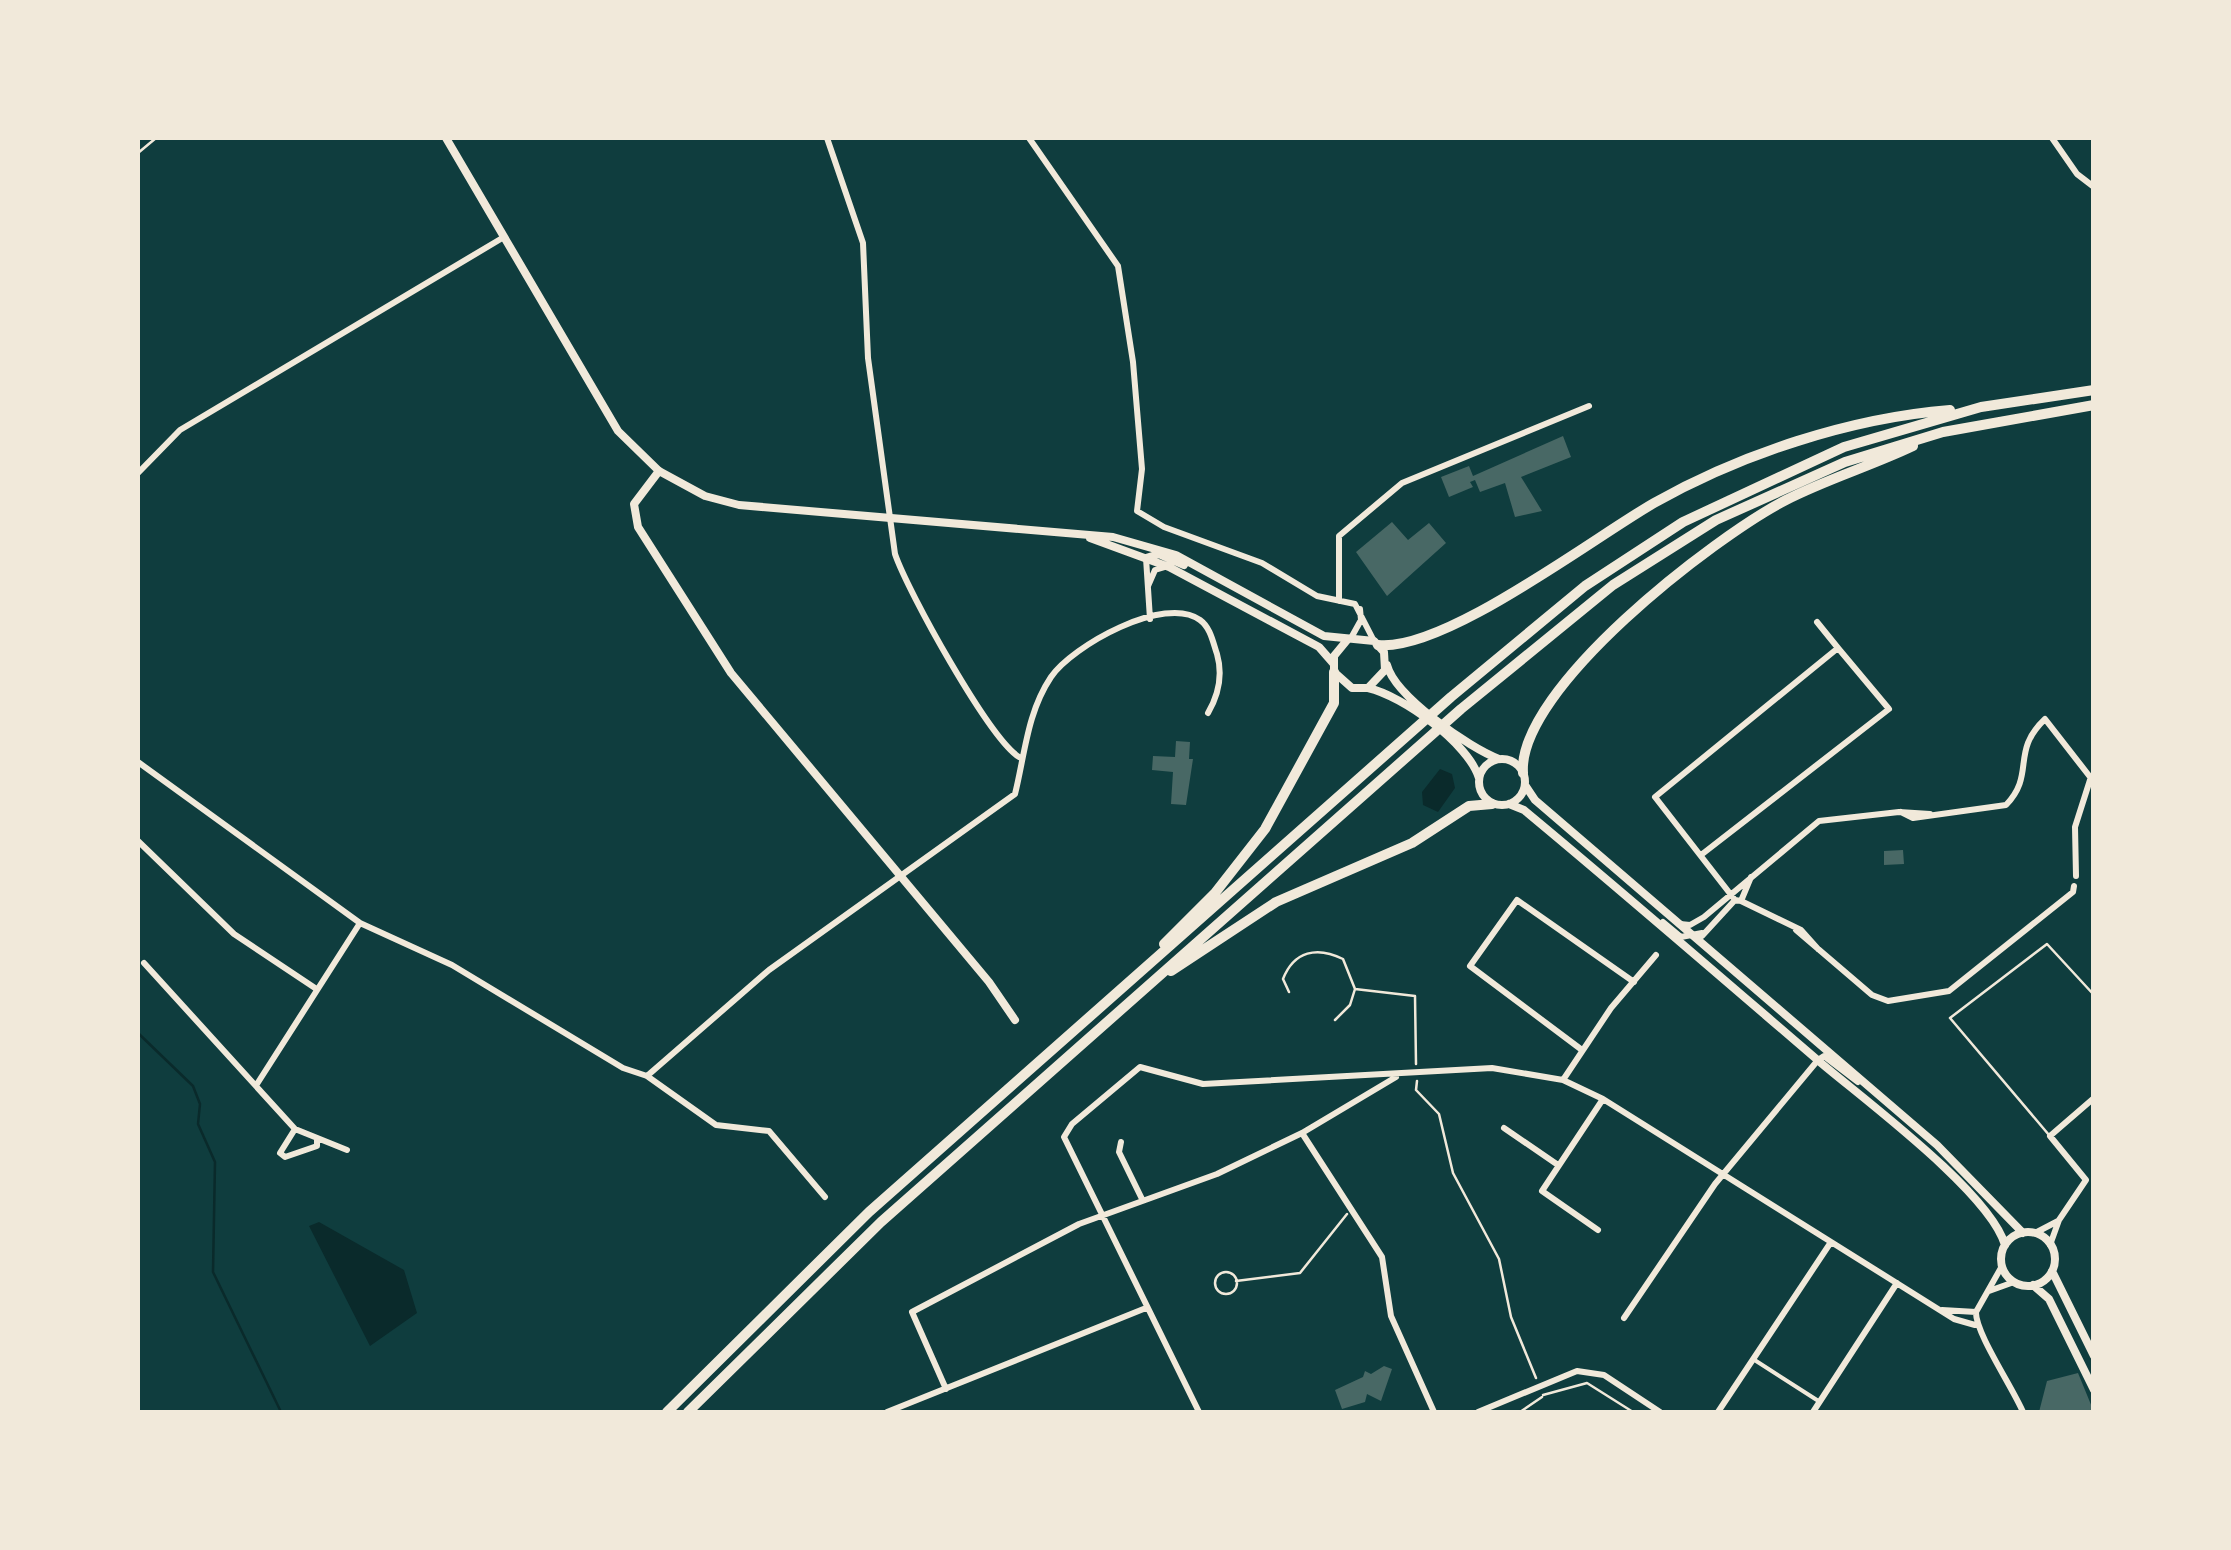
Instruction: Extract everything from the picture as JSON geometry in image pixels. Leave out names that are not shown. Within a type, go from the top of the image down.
[{"type":"highway","points":[[1376,643],[1413,640],[1526,586],[1654,503],[1731,466],[1835,433],[1926,412],[2094,390]]},
{"type":"highway","points":[[688,1412],[840,1260],[1461,709],[1613,584],[1716,520],[1845,462],[1943,432],[2094,406]]},
{"type":"highway","points":[[667,1412],[815,1262],[1451,697],[1585,586],[1682,522],[1781,472],[1844,447],[1982,407]]},
{"type":"highway","points":[[1524,779],[1525,744],[1553,700],[1608,637],[1669,580],[1738,528],[1784,501],[1943,432]]},
{"type":"highway","points":[[1141,971],[1215,893],[1265,830],[1334,703],[1334,668]]},
{"type":"highway","points":[[1153,982],[1276,902],[1412,843],[1470,806],[1492,804]]},
{"type":"main road","points":[[446,138],[601,406],[636,453],[659,471],[705,496],[740,505],[1076,534],[1162,549],[1324,636],[1376,643],[1390,678],[1402,691],[1474,748],[1514,762],[1535,800],[1906,1118],[2024,1233]]},
{"type":"main road","points":[[659,471],[634,504],[638,527],[731,673],[1015,1020]]},
{"type":"main road","points":[[1076,534],[1169,567],[1318,647],[1352,688],[1392,695],[1463,750],[1478,778],[1481,793],[1492,804],[1509,804],[1524,810],[1933,1158],[1994,1222],[2005,1245],[2002,1266],[2014,1282],[2033,1285],[2049,1299],[2092,1386]]},
{"type":"main road","points":[[1146,558],[1159,554],[1221,578]]},
{"type":"main road","points":[[1334,668],[1337,649],[1350,638]]},
{"type":"main road","points":[[1368,688],[1382,678],[1386,661]]},
{"type":"main road","points":[[1478,778],[1486,765],[1499,759]]},
{"type":"main road","points":[[1509,804],[1520,797],[1524,779]]},
{"type":"main road","points":[[2005,1245],[2024,1233],[2036,1233],[2050,1245],[2054,1257],[2052,1271],[2094,1356]]},
{"type":"main road","points":[[2033,1285],[2052,1271]]},
{"type":"street","points":[[827,138],[863,243],[868,358],[895,554],[905,579],[984,713],[1008,750],[1020,757]]},
{"type":"street","points":[[1028,138],[1118,266],[1142,468],[1136,512],[1164,528],[1275,569],[1316,596],[1360,608],[1376,643]]},
{"type":"street","points":[[2052,138],[2077,174],[2094,187]]},
{"type":"street","points":[[138,472],[180,430],[504,237]]},
{"type":"street","points":[[1339,601],[1339,536],[1402,484],[1589,406]]},
{"type":"street","points":[[1146,558],[1150,619]]},
{"type":"street","points":[[1148,587],[1156,570],[1169,567]]},
{"type":"street","points":[[1350,638],[1360,620],[1360,608]]},
{"type":"street","points":[[647,1076],[769,970],[897,874],[1015,794],[1020,757],[1038,702],[1067,657],[1124,625],[1186,614],[1208,629],[1222,670],[1216,701],[1208,712]]},
{"type":"street","points":[[1701,855],[1889,709],[1817,622]]},
{"type":"street","points":[[1838,648],[1655,797],[1735,898],[1796,930],[1879,1000],[1949,990],[2073,892],[2074,886]]},
{"type":"street","points":[[1596,868],[1681,937],[1699,938],[1751,876],[1819,821],[1900,812],[1982,811],[2006,805],[2025,773],[2022,751],[2028,735],[2044,719],[2092,780],[2075,828],[2076,876]]},
{"type":"street","points":[[138,762],[360,923],[452,965],[624,1068],[647,1076],[716,1124],[769,1131],[825,1197]]},
{"type":"street","points":[[138,841],[234,934],[315,988]]},
{"type":"street","points":[[1679,924],[1698,922],[1742,889]]},
{"type":"street","points":[[1582,1050],[1470,966],[1517,900],[1634,982]]},
{"type":"street","points":[[257,1084],[360,923]]},
{"type":"street","points":[[1563,1080],[1656,955]]},
{"type":"street","points":[[144,963],[295,1128],[347,1150]]},
{"type":"street","points":[[1624,1318],[1723,1174],[1818,1060],[1827,1058],[1906,1118]]},
{"type":"street","points":[[1198,1412],[1064,1137],[1072,1124],[1140,1067],[1203,1084],[1492,1068],[1563,1080],[1603,1099],[1940,1310],[1975,1325],[2008,1378],[2023,1412]]},
{"type":"street","points":[[946,1389],[912,1312],[1079,1224],[1216,1174],[1302,1133],[1398,1076]]},
{"type":"street","points":[[2050,1245],[2059,1220],[2086,1180],[2050,1136],[2094,1098]]},
{"type":"street","points":[[1598,1230],[1542,1191],[1603,1099]]},
{"type":"street","points":[[295,1128],[280,1153],[285,1157],[317,1146],[317,1138]]},
{"type":"street","points":[[1504,1128],[1558,1165]]},
{"type":"street","points":[[1302,1133],[1382,1257],[1390,1316],[1434,1412]]},
{"type":"street","points":[[1121,1142],[1119,1152],[1142,1199]]},
{"type":"street","points":[[2036,1233],[2059,1220]]},
{"type":"street","points":[[1718,1412],[1831,1242]]},
{"type":"street","points":[[1975,1325],[1976,1312],[2002,1266]]},
{"type":"street","points":[[1814,1412],[1898,1282]]},
{"type":"street","points":[[1988,1292],[2014,1282]]},
{"type":"street","points":[[887,1412],[1146,1308]]},
{"type":"street","points":[[1940,1310],[1976,1312]]},
{"type":"street","points":[[1753,1358],[1820,1402]]},
{"type":"street","points":[[1478,1412],[1577,1371],[1604,1375],[1660,1412]]},
{"type":"lane","points":[[2050,1136],[1950,1018],[2047,944],[2094,995]]},
{"type":"path","points":[[138,153],[156,138]]},
{"type":"path","points":[[1289,992],[1283,980],[1289,964],[1314,951],[1343,959],[1355,989],[1350,1004],[1335,1020]]},
{"type":"path","points":[[1355,989],[1416,996],[1415,1060],[1420,1073],[1416,1090],[1440,1114],[1453,1174],[1499,1259],[1510,1317],[1544,1396]]},
{"type":"path","points":[[1236,1281],[1228,1294],[1220,1292],[1215,1284],[1224,1272],[1236,1281],[1300,1273],[1316,1258],[1342,1218],[1353,1211]]},
{"type":"path","points":[[1520,1412],[1544,1396],[1587,1383],[1633,1412]]},
{"type":"water","points":[[1440,769],[1452,774],[1455,788],[1438,812],[1423,805],[1422,792]]},
{"type":"water","points":[[319,1222],[404,1270],[417,1313],[370,1346],[309,1226]]},
{"type":"building","points":[[1563,436],[1571,457],[1521,477],[1542,511],[1515,517],[1505,483],[1480,492],[1475,480],[1470,482],[1473,487],[1449,497],[1441,477],[1469,466],[1473,476]]},
{"type":"building","points":[[1392,522],[1408,540],[1429,523],[1446,543],[1387,596],[1356,552]]},
{"type":"building","points":[[1176,741],[1190,742],[1189,759],[1193,759],[1186,805],[1171,804],[1173,772],[1152,770],[1153,756],[1175,757]]},
{"type":"building","points":[[1903,850],[1904,864],[1884,865],[1884,851]]},
{"type":"building","points":[[1384,1366],[1392,1369],[1381,1401],[1367,1394],[1365,1402],[1342,1409],[1335,1390],[1363,1377],[1365,1371],[1371,1374]]},
{"type":"building","points":[[2078,1373],[2094,1412],[2039,1412],[2047,1381]]},
{"type":"waterway","points":[[138,1033],[193,1086],[200,1104],[198,1124],[215,1162],[213,1272],[281,1412]]}]
